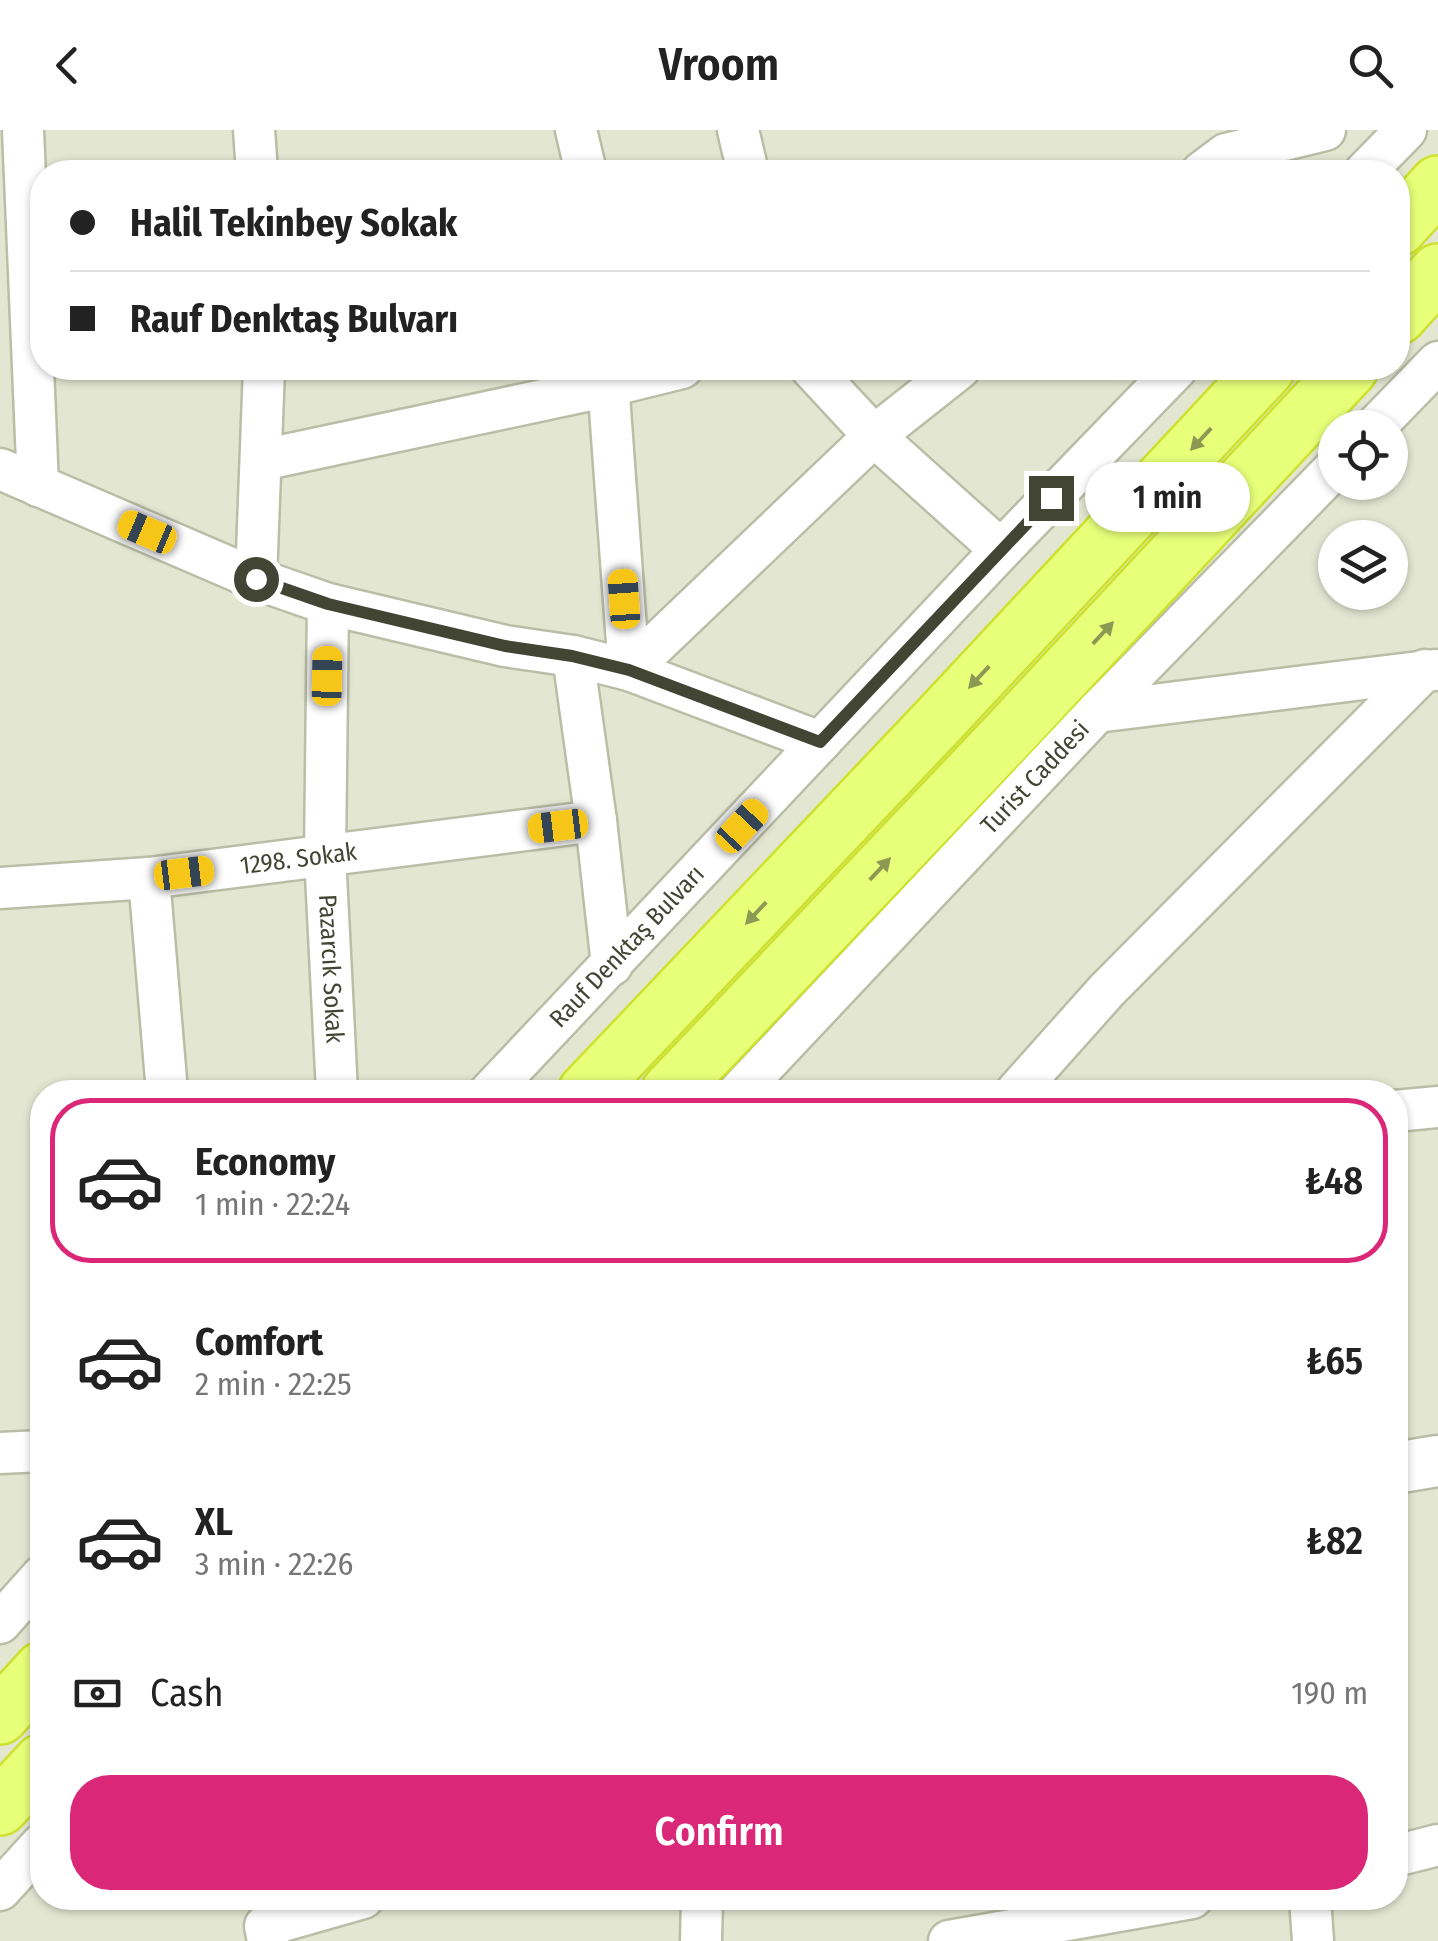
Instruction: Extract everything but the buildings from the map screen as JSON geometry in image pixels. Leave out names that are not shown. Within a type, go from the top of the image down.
[{"type":"highway","points":[[1410,215],[1438,184]]},
{"type":"highway","points":[[1410,303],[1438,272]]},
{"type":"highway","points":[[597,1080],[1256,380]]},
{"type":"highway","points":[[680,1080],[1339,380]]},
{"type":"highway","points":[[0,1716],[30,1683]]},
{"type":"highway","points":[[0,1807],[30,1775]]},
{"type":"street","points":[[23,130],[30,333]]},
{"type":"street","points":[[254,130],[256,160]]},
{"type":"street","points":[[576,130],[583,160]]},
{"type":"street","points":[[738,130],[745,160]]},
{"type":"street","points":[[1219,157],[1325,130]]},
{"type":"street","points":[[1377,160],[1406,130]]},
{"type":"street","points":[[1391,410],[1438,362]]},
{"type":"street","points":[[32,380],[38,486]]},
{"type":"street","points":[[256,579],[264,380]]},
{"type":"street","points":[[262,460],[595,380]]},
{"type":"street","points":[[608,380],[629,670]]},
{"type":"street","points":[[822,380],[874,436],[1001,550]]},
{"type":"street","points":[[629,670],[874,436],[945,380]]},
{"type":"street","name":"Rauf Denktaş Bulvarı","points":[[501,1080],[1165,380]]},
{"type":"street","points":[[0,469],[256,579],[328,604],[505,646],[629,670],[820,742]]},
{"type":"street","name":"Turist Caddesi","points":[[751,1080],[1097,712],[1318,485]]},
{"type":"street","name":"Pazarcık Sokak","points":[[328,604],[325,855],[336,1080]]},
{"type":"street","points":[[572,656],[612,964]]},
{"type":"street","points":[[1097,712],[1432,670]]},
{"type":"street","points":[[1027,1080],[1107,990],[1432,670]]},
{"type":"street","name":"1298. Sokak","points":[[0,888],[149,878],[596,821]]},
{"type":"street","points":[[149,878],[166,1080]]},
{"type":"street","points":[[1408,1110],[1438,1108]]},
{"type":"street","points":[[0,1453],[30,1452]]},
{"type":"street","points":[[1408,1466],[1438,1461]]},
{"type":"street","points":[[0,1624],[30,1590]]},
{"type":"street","points":[[1408,1853],[1438,1845]]},
{"type":"street","points":[[0,1890],[30,1857]]},
{"type":"street","points":[[268,1941],[265,1926],[321,1910]]},
{"type":"street","points":[[701,1941],[702,1910]]},
{"type":"street","points":[[949,1941],[1020,1922],[1106,1910]]},
{"type":"street","points":[[1311,1910],[1313,1941]]},
{"type":"shaded area","points":[[0,130],[1438,130],[1438,1941],[0,1941]]},
{"type":"route","points":[[256,579],[328,604],[505,646],[629,670],[820,742],[1051,498]]}]
